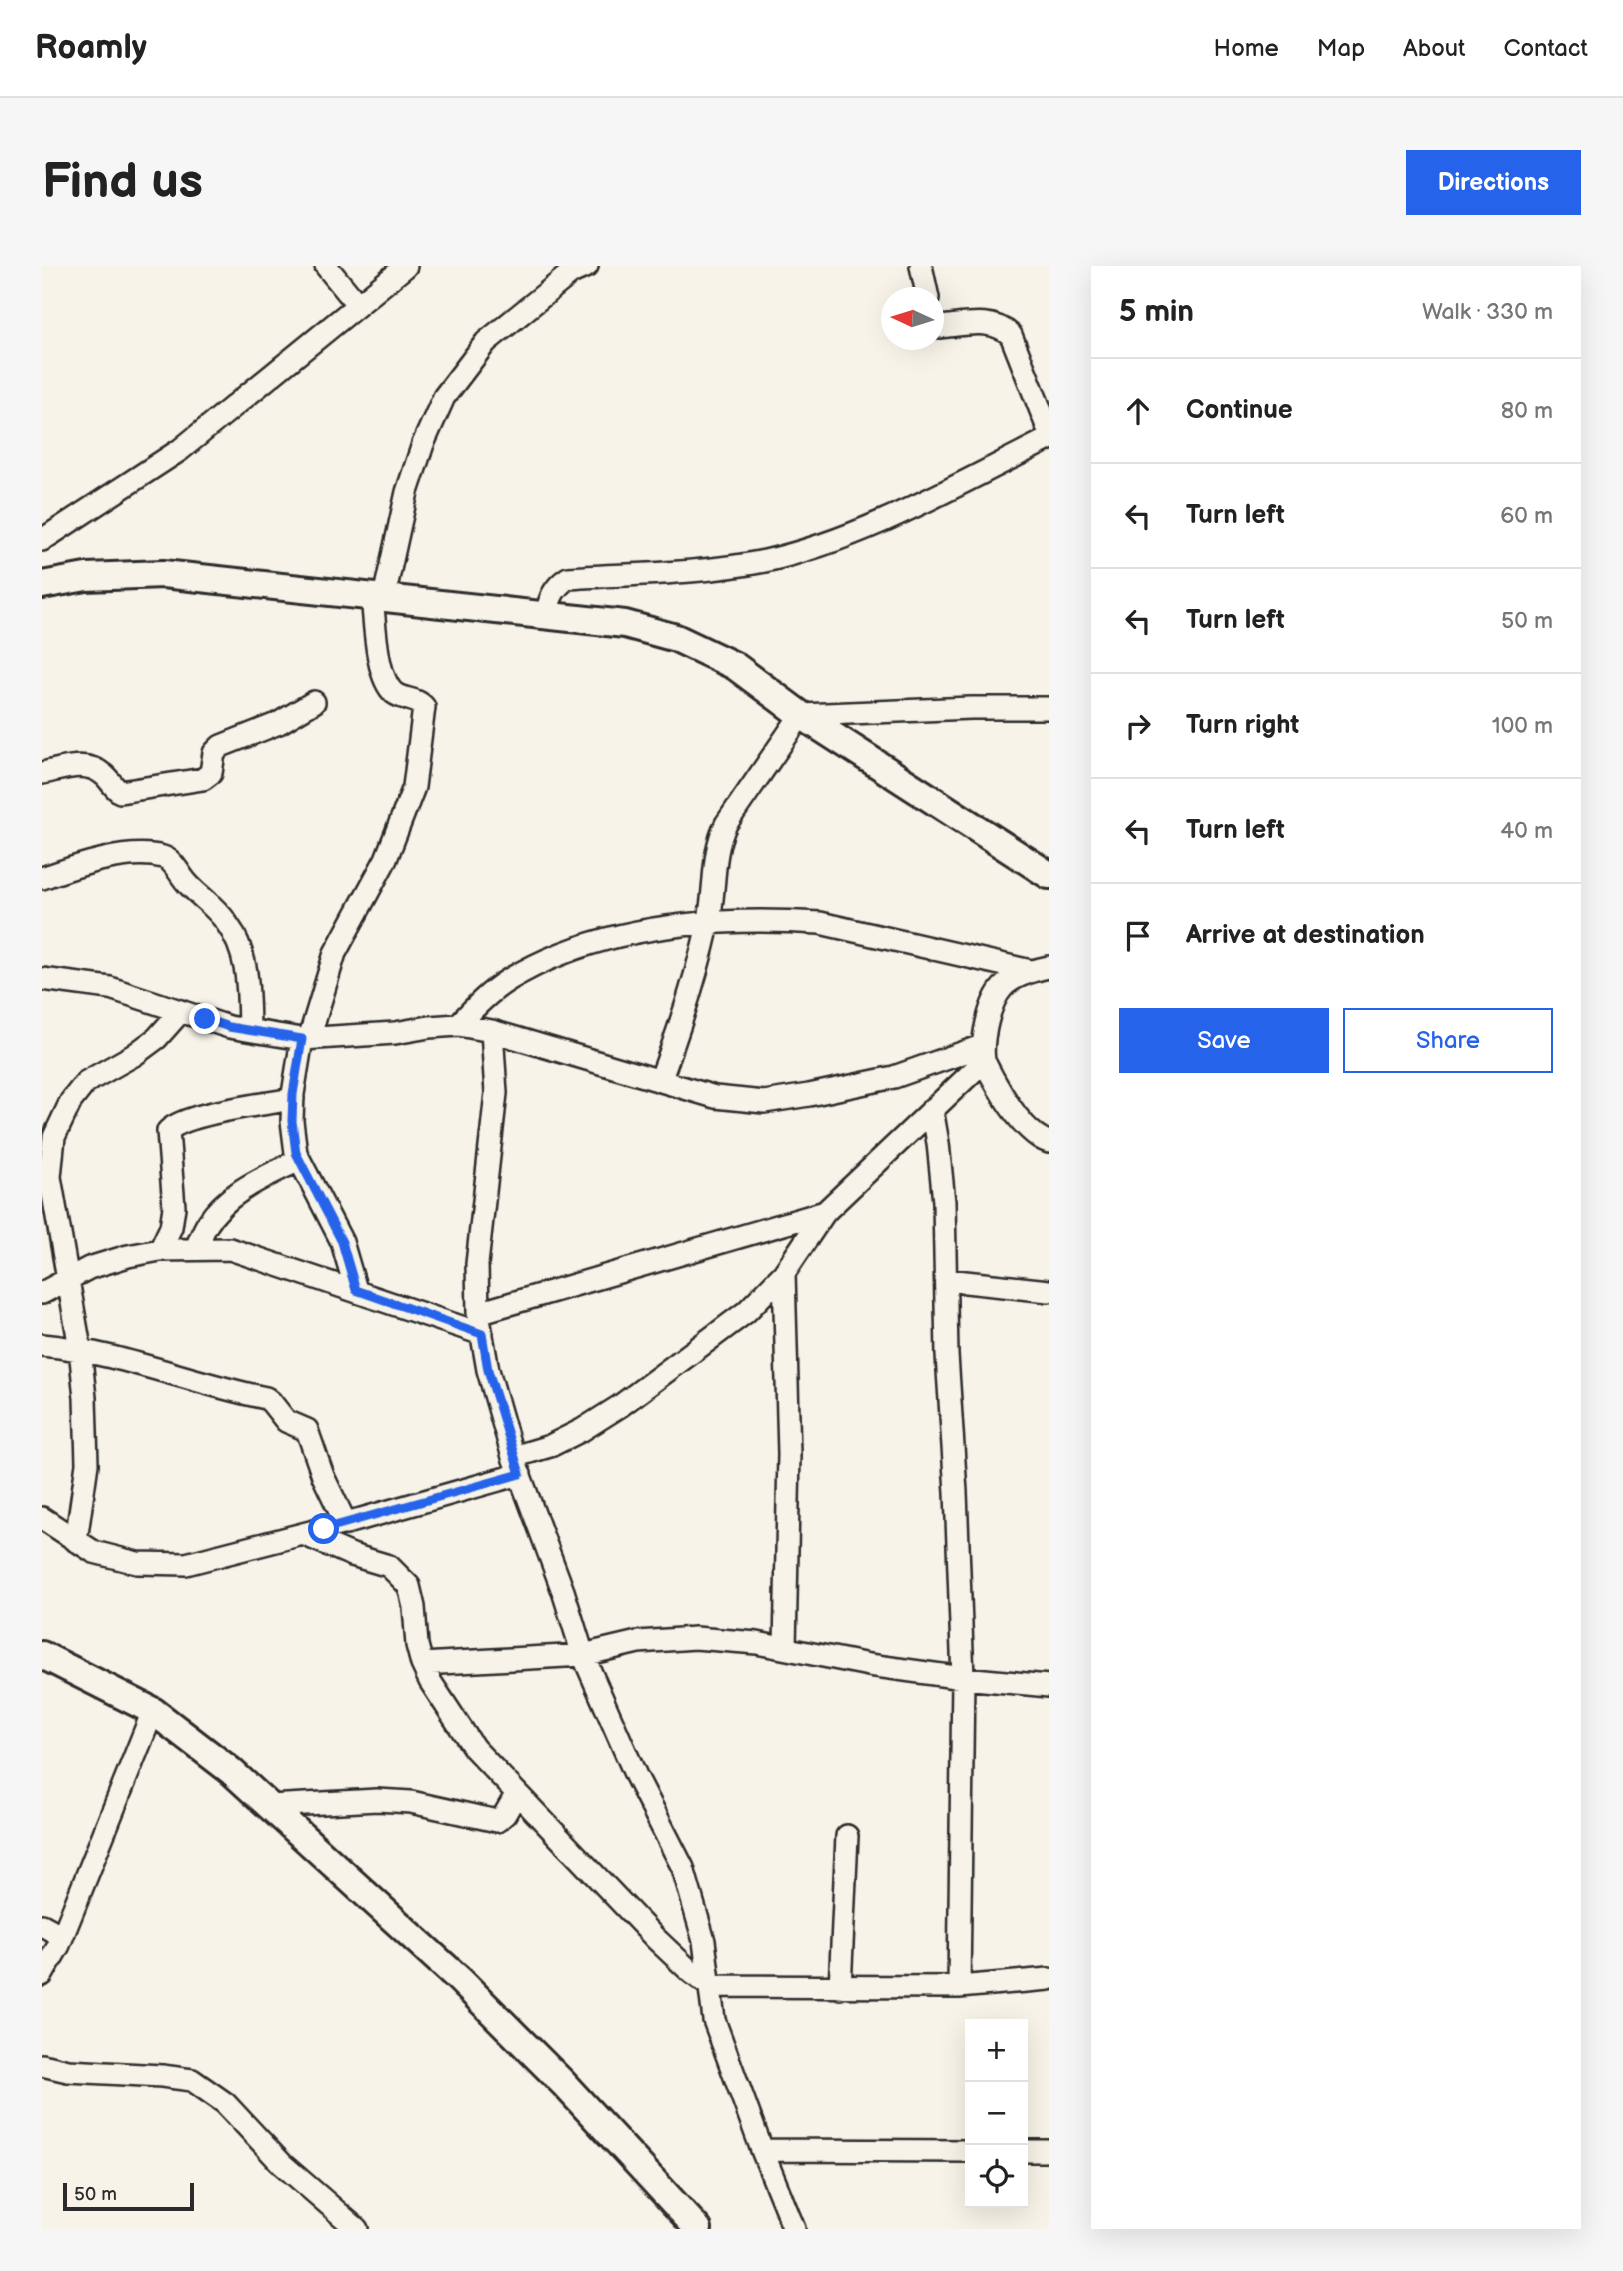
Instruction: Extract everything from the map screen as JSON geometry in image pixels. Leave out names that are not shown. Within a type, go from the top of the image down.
[{"type":"street","points":[[326,266],[358,305]]},
{"type":"street","points":[[42,540],[180,450],[406,266]]},
{"type":"street","points":[[356,1290],[342,1242],[296,1153],[293,1098],[305,1039],[335,953],[386,859],[414,787],[424,707],[418,701],[394,693],[386,680],[379,653],[378,597],[407,492],[423,444],[444,397],[486,342],[560,281],[587,266]]},
{"type":"street","points":[[921,266],[926,287]]},
{"type":"street","points":[[944,327],[989,323],[1001,326],[1011,335],[1049,431]]},
{"type":"street","points":[[546,615],[556,586],[568,578],[723,568],[809,549],[869,526],[1049,439]]},
{"type":"street","points":[[42,584],[86,577],[163,574],[625,624],[676,638],[735,666],[801,715],[1049,875]]},
{"type":"street","points":[[42,773],[79,765],[92,767],[106,776],[120,792],[203,779],[211,773],[214,754],[221,746],[279,723],[314,702]]},
{"type":"street","points":[[801,715],[971,708],[1049,708]]},
{"type":"street","points":[[660,1081],[683,1019],[709,923],[719,838],[801,715]]},
{"type":"street","points":[[42,878],[108,858],[146,856],[169,860],[183,879],[225,920],[236,936],[247,968],[249,1030]]},
{"type":"street","points":[[458,1025],[483,999],[509,979],[572,950],[608,938],[664,927],[709,923],[820,923],[1040,969]]},
{"type":"street","points":[[1040,969],[1003,987],[988,1016],[983,1053],[1000,1094],[1038,1138],[1049,1142]]},
{"type":"street","points":[[42,979],[110,988],[229,1027],[305,1039],[395,1033],[458,1025],[492,1031],[715,1097],[764,1102],[809,1096],[983,1053]]},
{"type":"street","points":[[76,1541],[87,1464],[85,1398],[80,1349],[50,1177],[48,1136],[86,1082],[134,1055],[157,1038],[181,1012]]},
{"type":"street","points":[[492,1031],[496,1093],[477,1264],[478,1313],[488,1370],[516,1465],[563,1591],[583,1655],[636,1776],[683,1868],[704,1941],[714,2020],[794,2229]]},
{"type":"street","points":[[42,1518],[94,1552],[137,1563],[186,1564],[346,1524],[516,1465],[582,1430],[620,1406],[746,1312],[784,1273],[825,1212],[932,1110],[983,1053]]},
{"type":"street","points":[[160,1250],[171,1227],[174,1207],[168,1131],[175,1124],[228,1110],[293,1098]]},
{"type":"street","points":[[932,1110],[944,1202],[947,1355],[956,1492],[963,1678],[960,1987]]},
{"type":"street","points":[[196,1248],[209,1221],[233,1196],[299,1160]]},
{"type":"street","points":[[478,1313],[825,1212]]},
{"type":"street","points":[[42,1293],[89,1268],[128,1255],[160,1250],[230,1249],[482,1334]]},
{"type":"street","points":[[784,1273],[789,1454],[785,1648]]},
{"type":"street","points":[[947,1280],[1049,1291]]},
{"type":"street","points":[[42,1345],[80,1349],[271,1402],[286,1421],[307,1430],[323,1476],[346,1524]]},
{"type":"street","points":[[303,1534],[352,1556],[389,1566],[409,1586],[422,1664],[430,1681],[474,1748],[655,1938],[710,1986],[960,1987],[1049,1979]]},
{"type":"street","points":[[422,1664],[583,1655],[638,1642],[695,1638],[785,1648],[869,1665],[963,1678],[1049,1686]]},
{"type":"street","points":[[42,1654],[153,1711],[230,1771],[459,1979],[564,2084],[698,2229]]},
{"type":"street","points":[[42,1975],[62,1936],[120,1786],[153,1711]]},
{"type":"street","points":[[269,1806],[377,1800],[411,1802],[497,1821],[505,1814],[517,1793]]},
{"type":"street","points":[[839,1988],[847,1836]]},
{"type":"street","points":[[42,1925],[62,1936]]},
{"type":"street","points":[[42,2066],[68,2071],[192,2080],[225,2103],[282,2164],[357,2229]]},
{"type":"street","points":[[762,2150],[965,2151]]},
{"type":"street","points":[[1028,2151],[1049,2151]]},
{"type":"route","points":[[205,1019],[229,1027],[302,1039],[293,1094],[292,1121],[296,1153],[342,1242],[356,1290],[482,1334],[488,1370],[520,1474],[324,1529]]}]
